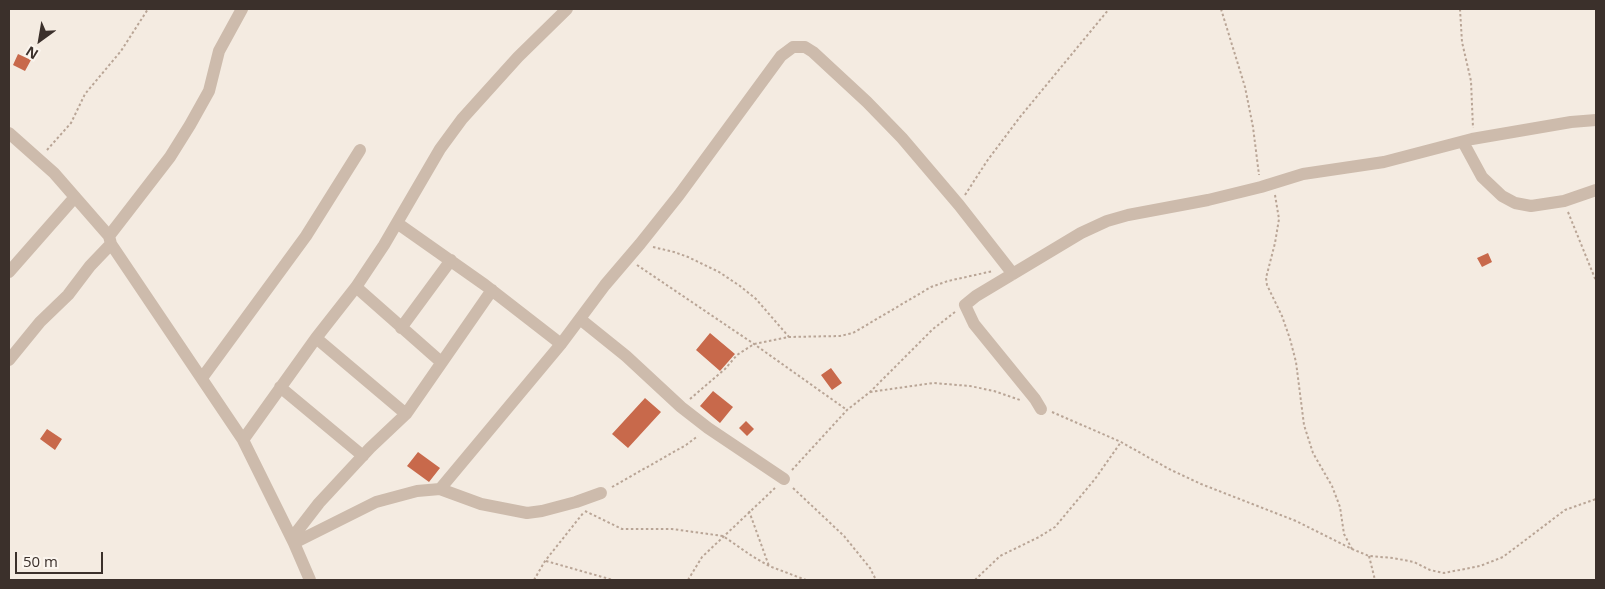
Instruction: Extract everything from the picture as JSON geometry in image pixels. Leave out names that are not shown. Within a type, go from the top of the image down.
[{"type":"street","points":[[9,360],[40,322],[68,295],[170,157],[209,91],[219,51],[242,9]]},
{"type":"street","points":[[243,440],[316,338],[356,287],[397,223],[440,149],[462,119],[495,81],[567,9]]},
{"type":"street","points":[[440,489],[561,344],[627,258],[685,187],[781,56],[793,47],[805,48],[813,52],[867,102],[902,138],[959,205],[1010,271]]},
{"type":"street","points":[[1041,408],[974,324],[965,305],[1010,271],[1081,234],[1107,221],[1260,187],[1303,174],[1384,162],[1468,140],[1571,122],[1596,120]]},
{"type":"street","points":[[9,134],[54,174],[110,240],[243,440],[293,541],[308,580]]},
{"type":"street","points":[[1468,140],[1482,177],[1502,196],[1515,203],[1531,206],[1564,201],[1596,190]]},
{"type":"street","points":[[202,378],[306,236],[360,150]]},
{"type":"street","points":[[9,272],[74,197]]},
{"type":"street","points":[[397,223],[492,290],[561,344]]},
{"type":"street","points":[[401,328],[451,260]]},
{"type":"street","points":[[356,287],[441,362]]},
{"type":"street","points":[[293,541],[319,504],[363,456],[406,414],[492,290]]},
{"type":"street","points":[[580,319],[626,356],[681,407],[708,428],[784,479]]},
{"type":"street","points":[[316,338],[406,414]]},
{"type":"street","points":[[280,387],[363,456]]},
{"type":"street","points":[[293,541],[376,502],[417,491],[440,489],[482,504],[526,512],[551,508],[601,493]]},
{"type":"path","points":[[38,160],[71,123],[85,94],[121,51],[148,9]]},
{"type":"path","points":[[959,205],[987,161],[1020,117],[1109,9]]},
{"type":"path","points":[[1220,9],[1245,87],[1260,187]]},
{"type":"path","points":[[1460,9],[1462,42],[1472,90],[1468,140]]},
{"type":"path","points":[[1275,183],[1279,220],[1276,243],[1266,278],[1266,285],[1282,316],[1290,339],[1296,362],[1304,425],[1313,453],[1332,486],[1340,507],[1344,534],[1352,549]]},
{"type":"path","points":[[1564,201],[1596,282]]},
{"type":"path","points":[[640,244],[674,252],[719,272],[756,299],[789,337]]},
{"type":"path","points":[[627,258],[847,410]]},
{"type":"path","points":[[681,407],[725,370],[737,355],[754,344],[789,337],[840,336],[853,333],[931,287],[948,281],[1010,271]]},
{"type":"path","points":[[688,580],[702,557],[784,479],[847,410],[870,392],[933,329],[965,305]]},
{"type":"path","points":[[870,392],[933,383],[970,386],[994,391],[1056,413],[1121,442],[1201,484],[1296,521],[1369,556],[1414,562],[1430,570],[1444,573],[1480,566],[1503,556],[1565,510],[1596,499]]},
{"type":"path","points":[[534,580],[545,561],[601,493],[686,445],[708,428]]},
{"type":"path","points":[[975,580],[1000,556],[1039,537],[1055,526],[1095,479],[1121,442]]},
{"type":"path","points":[[784,479],[844,536],[870,568],[876,580]]},
{"type":"path","points":[[585,511],[622,529],[672,530],[723,536],[769,566],[806,580]]},
{"type":"path","points":[[749,511],[769,566]]},
{"type":"path","points":[[1369,556],[1375,580]]},
{"type":"path","points":[[545,561],[613,580]]},
{"type":"building","points":[[18,54],[31,60],[25,71],[13,65]]},
{"type":"building","points":[[1488,253],[1492,262],[1482,267],[1477,258]]},
{"type":"building","points":[[710,333],[735,354],[720,371],[696,350]]},
{"type":"building","points":[[831,368],[842,383],[832,390],[821,375]]},
{"type":"building","points":[[713,391],[733,407],[720,423],[700,406]]},
{"type":"building","points":[[645,398],[661,412],[628,448],[612,434]]},
{"type":"building","points":[[746,421],[754,429],[747,436],[739,428]]},
{"type":"building","points":[[47,429],[62,439],[55,450],[40,439]]},
{"type":"building","points":[[418,452],[440,468],[429,482],[407,466]]}]
